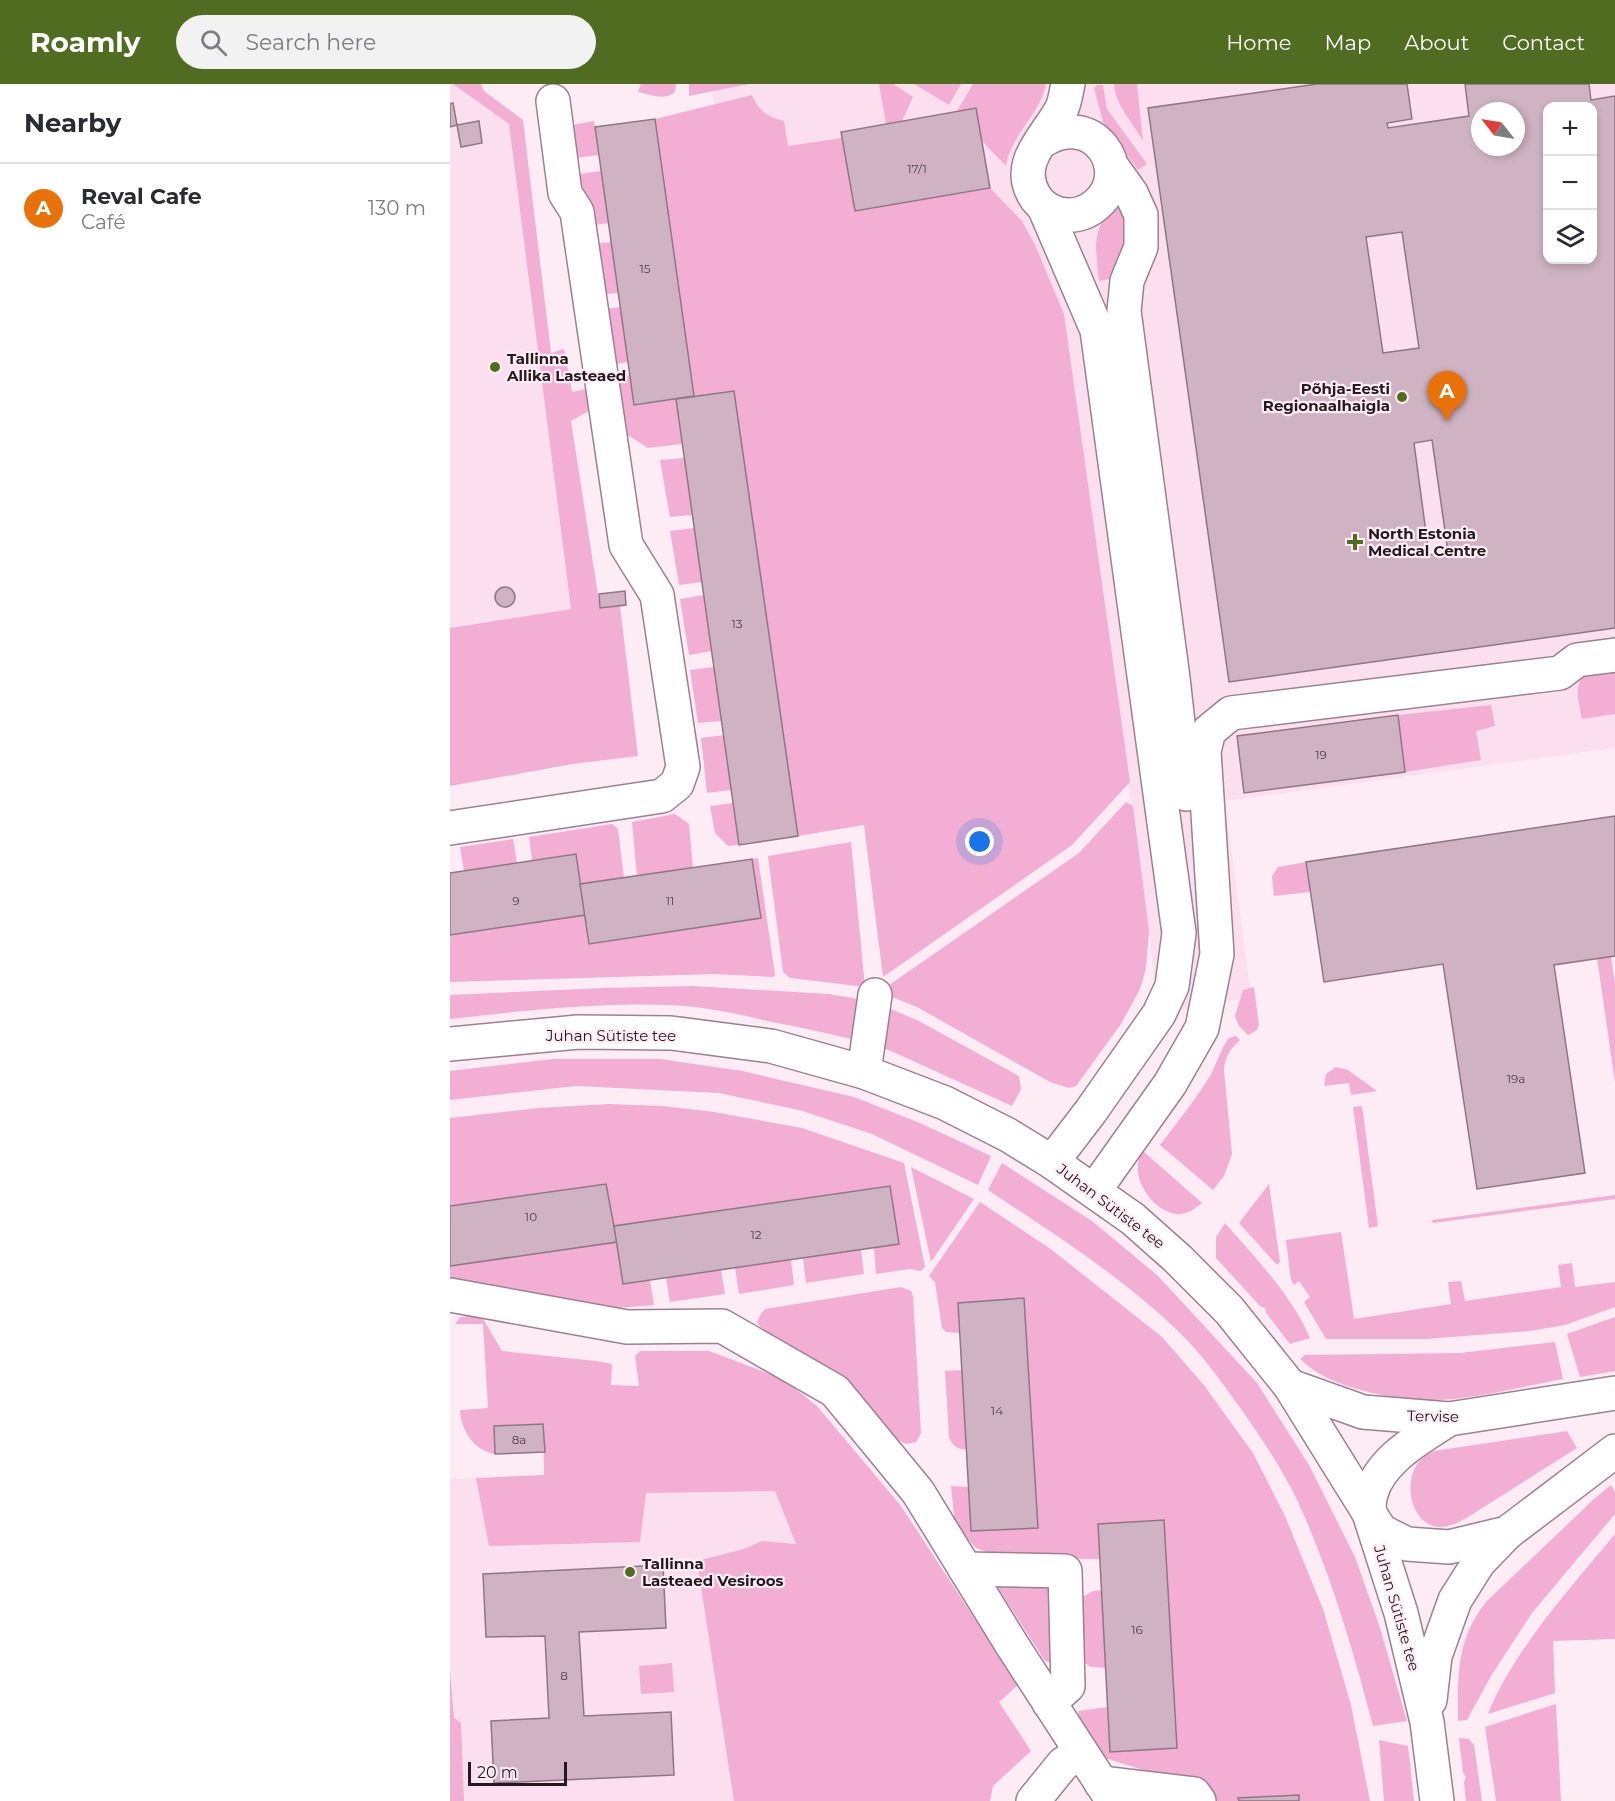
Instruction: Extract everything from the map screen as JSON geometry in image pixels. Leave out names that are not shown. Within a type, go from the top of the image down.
[{"type":"street","points":[[1041,142],[1064,131],[1075,131],[1099,142],[1107,153],[1112,178],[1101,201],[1092,209],[1080,214],[1055,213],[1035,198],[1027,175],[1033,151],[1062,108],[1068,84]]},
{"type":"street","points":[[450,828],[662,796],[677,784],[683,767],[657,595],[626,545],[577,212],[565,193],[553,101]]},
{"type":"street","points":[[1111,165],[1131,193],[1141,214],[1141,247],[1127,282],[1124,311],[1173,678],[1188,813],[1216,927]]},
{"type":"street","points":[[1044,207],[1097,330],[1179,933],[1172,986],[1159,1014],[1091,1112],[1052,1162]]},
{"type":"street","points":[[1094,1191],[1170,1084],[1202,1028],[1217,954],[1204,751],[1209,730],[1231,713],[1560,673],[1577,660],[1615,655]]},
{"type":"street","points":[[864,1072],[875,995]]},
{"type":"street","name":"Juhan Sütiste tee","points":[[450,1044],[578,1032],[671,1033],[771,1046],[864,1072],[945,1103],[1008,1135],[1052,1162],[1132,1219],[1178,1259],[1229,1310],[1290,1386],[1369,1513],[1401,1613],[1427,1722],[1437,1801]]},
{"type":"street","points":[[450,1295],[627,1326],[722,1326],[835,1391],[918,1492],[1107,1792],[1194,1794],[1199,1801]]},
{"type":"street","name":"Tervise","points":[[1290,1386],[1363,1412],[1449,1419],[1615,1393]]},
{"type":"street","points":[[1449,1419],[1402,1450],[1380,1475],[1371,1492],[1369,1513],[1381,1531],[1407,1544],[1449,1547],[1507,1533]]},
{"type":"street","points":[[1427,1722],[1435,1656],[1455,1600],[1479,1562],[1507,1533],[1615,1451]]},
{"type":"street","points":[[965,1569],[1065,1571],[1068,1686],[1049,1703]]},
{"type":"street","points":[[1033,1801],[1063,1764],[1081,1752]]},
{"type":"shaded area","name":"Tallinna Allika Lasteaed","points":[[450,84],[509,124],[571,609],[450,628]]},
{"type":"shaded area","points":[[453,84],[481,84],[484,91],[523,120],[551,353],[564,349],[572,392],[594,387],[596,407],[571,421],[600,608],[620,606],[638,756],[573,764],[450,786],[450,628],[571,609],[509,124]]},
{"type":"shaded area","points":[[641,84],[676,84],[675,92],[662,97],[638,92]]},
{"type":"shaded area","points":[[689,84],[749,84],[689,96]]},
{"type":"shaded area","name":"North Estonia Medical Centre","points":[[711,84],[1615,84],[1615,748],[1225,801],[1251,997],[1159,1014],[1066,330],[737,252]]},
{"type":"shaded area","points":[[879,84],[893,84],[913,97],[902,121],[886,124]]},
{"type":"shaded area","points":[[914,84],[961,84],[949,105]]},
{"type":"shaded area","points":[[973,84],[1046,84],[1038,105],[1014,144],[1006,166],[981,140],[969,119],[957,111]]},
{"type":"shaded area","points":[[1114,84],[1137,84],[1143,141],[1121,107]]},
{"type":"shaded area","points":[[1097,85],[1103,85],[1107,109],[1147,164],[1138,170],[1103,122],[1094,88]]},
{"type":"shaded area","points":[[752,95],[765,112],[773,118],[784,121],[788,146],[842,138],[855,211],[990,188],[1022,221],[1035,245],[1064,314],[1130,782],[1072,845],[883,977],[864,825],[798,836],[734,391],[694,396],[655,119]]},
{"type":"shaded area","points":[[594,121],[599,155],[576,158],[572,125]]},
{"type":"shaded area","points":[[601,171],[609,223],[587,226],[579,174]]},
{"type":"shaded area","points":[[1120,195],[1124,203],[1125,242],[1110,274],[1110,279],[1099,281],[1096,243],[1100,226]]},
{"type":"shaded area","points":[[611,242],[618,293],[597,295],[589,244]]},
{"type":"shaded area","points":[[620,307],[629,362],[609,365],[599,310]]},
{"type":"shaded area","points":[[630,375],[635,405],[676,399],[682,444],[648,448],[615,427],[609,379]]},
{"type":"shaded area","points":[[684,458],[692,515],[670,517],[660,460]]},
{"type":"shaded area","points":[[694,528],[702,582],[679,585],[670,531]]},
{"type":"shaded area","points":[[703,595],[712,651],[689,655],[680,599]]},
{"type":"shaded area","points":[[714,667],[722,721],[698,723],[690,670]]},
{"type":"shaded area","points":[[1615,668],[1615,714],[1582,719],[1578,689],[1582,678],[1593,672]]},
{"type":"shaded area","points":[[1491,705],[1495,726],[1476,731],[1481,760],[1405,772],[1398,715]]},
{"type":"shaded area","points":[[724,735],[731,790],[707,793],[701,738]]},
{"type":"shaded area","points":[[1126,802],[1133,806],[1149,931],[1146,968],[1140,989],[1121,1024],[1076,1086],[1069,1088],[1050,1082],[917,1007],[879,992],[1079,853]]},
{"type":"shaded area","points":[[733,803],[739,845],[728,846],[715,833],[710,806]]},
{"type":"shaded area","points":[[675,814],[689,824],[693,868],[637,876],[632,822]]},
{"type":"shaded area","points":[[612,824],[618,829],[624,878],[580,884],[576,854],[532,860],[529,837]]},
{"type":"shaded area","points":[[513,839],[517,863],[464,871],[460,847]]},
{"type":"shaded area","points":[[851,842],[865,987],[790,978],[783,972],[768,856]]},
{"type":"shaded area","points":[[758,858],[775,975],[773,977],[714,974],[450,982],[450,935],[585,915],[590,944],[760,918],[752,859]]},
{"type":"shaded area","points":[[1306,862],[1310,892],[1274,896],[1272,876],[1278,867]]},
{"type":"shaded area","points":[[1611,956],[1615,984],[1615,1082],[1597,958]]},
{"type":"shaded area","points":[[693,986],[829,994],[870,1001],[865,1043],[733,1013],[681,1006],[641,1004],[586,1006],[450,1019],[450,995]]},
{"type":"shaded area","points":[[1254,987],[1259,1025],[1257,1030],[1248,1035],[1239,1026],[1235,1016],[1243,990]]},
{"type":"shaded area","points":[[881,1005],[917,1020],[1019,1076],[1021,1089],[1012,1106],[874,1045]]},
{"type":"shaded area","points":[[1236,1036],[1240,1040],[1229,1054],[1224,1070],[1232,1154],[1224,1176],[1213,1190],[1160,1145],[1210,1076],[1226,1042],[1229,1038]]},
{"type":"shaded area","points":[[553,1059],[660,1059],[742,1071],[854,1097],[920,1123],[991,1156],[978,1185],[872,1134],[799,1110],[719,1093],[576,1086],[450,1100],[450,1071]]},
{"type":"shaded area","points":[[1336,1067],[1348,1070],[1377,1091],[1351,1095],[1349,1083],[1324,1086],[1326,1074]]},
{"type":"shaded area","points":[[609,1104],[662,1106],[714,1112],[802,1128],[904,1163],[925,1267],[921,1271],[910,1269],[876,1274],[874,1248],[899,1244],[890,1186],[614,1226],[606,1184],[450,1206],[450,1118],[539,1108]]},
{"type":"shaded area","points":[[1362,1106],[1378,1226],[1369,1228],[1353,1107]]},
{"type":"shaded area","points":[[1143,1151],[1202,1203],[1183,1214],[1176,1214],[1154,1203],[1143,1188],[1138,1172],[1138,1161]]},
{"type":"shaded area","points":[[1002,1163],[1092,1221],[1157,1275],[1257,1383],[1309,1465],[1355,1557],[1380,1628],[1407,1721],[1373,1726],[1340,1612],[1310,1529],[1270,1452],[1224,1386],[1186,1339],[1134,1292],[1086,1256],[988,1190]]},
{"type":"shaded area","points":[[911,1167],[974,1199],[931,1262]]},
{"type":"shaded area","points":[[1269,1184],[1280,1262],[1277,1265],[1239,1223]]},
{"type":"shaded area","points":[[1615,1195],[1615,1199],[1433,1223],[1432,1220]]},
{"type":"shaded area","points":[[980,1202],[1052,1250],[1162,1337],[1203,1384],[1253,1453],[1285,1516],[1323,1609],[1351,1705],[1370,1801],[1299,1801],[1299,1795],[1238,1799],[1239,1801],[1208,1801],[1194,1786],[1102,1757],[1080,1735],[1078,1711],[1107,1707],[1110,1752],[1177,1748],[1164,1521],[1098,1524],[1100,1559],[1002,1558],[976,1548],[955,1525],[951,1486],[968,1487],[971,1531],[1037,1528],[1024,1299],[958,1303],[959,1333],[946,1332],[942,1328],[935,1282],[929,1276]]},
{"type":"shaded area","points":[[1225,1223],[1283,1292],[1310,1338],[1290,1344],[1266,1313],[1265,1308],[1260,1306],[1216,1258],[1216,1237]]},
{"type":"shaded area","points":[[1341,1232],[1354,1319],[1451,1304],[1448,1282],[1461,1281],[1465,1301],[1561,1287],[1558,1265],[1572,1263],[1575,1287],[1615,1282],[1615,1307],[1565,1325],[1530,1331],[1426,1339],[1326,1339],[1304,1302],[1310,1297],[1299,1281],[1294,1285],[1291,1280],[1286,1240]]},
{"type":"shaded area","points":[[617,1242],[623,1284],[650,1280],[654,1305],[618,1308],[508,1293],[450,1277],[450,1266]]},
{"type":"shaded area","points":[[861,1250],[864,1274],[806,1283],[803,1258]]},
{"type":"shaded area","points":[[791,1260],[794,1285],[739,1294],[735,1268]]},
{"type":"shaded area","points":[[721,1270],[725,1294],[670,1302],[666,1278]]},
{"type":"shaded area","points":[[901,1287],[911,1291],[913,1296],[921,1433],[916,1442],[906,1444],[894,1438],[816,1363],[762,1329],[757,1323],[765,1309]]},
{"type":"shaded area","points":[[475,1315],[482,1317],[502,1351],[612,1364],[611,1385],[639,1386],[635,1356],[640,1351],[709,1351],[783,1379],[817,1406],[901,1506],[1018,1685],[999,1702],[1031,1751],[993,1786],[990,1801],[734,1801],[697,1561],[744,1549],[762,1541],[796,1544],[775,1491],[646,1493],[640,1542],[489,1546],[476,1478],[544,1475],[543,1424],[494,1426],[495,1454],[481,1449],[466,1432],[460,1410],[488,1408],[483,1324],[455,1324],[460,1317]]},
{"type":"shaded area","points":[[1615,1317],[1615,1371],[1580,1377],[1567,1334]]},
{"type":"shaded area","points":[[1555,1342],[1563,1379],[1490,1394],[1451,1399],[1409,1399],[1368,1392],[1329,1379],[1300,1359],[1305,1355],[1460,1353]]},
{"type":"shaded area","points":[[962,1370],[966,1449],[960,1449],[949,1438],[945,1371]]},
{"type":"shaded area","name":"Tallinna Lasteaed Vesiroos","points":[[757,1417],[918,1801],[450,1801],[450,1479],[544,1475],[545,1452]]},
{"type":"shaded area","points":[[1567,1431],[1577,1448],[1465,1519],[1437,1527],[1427,1523],[1414,1508],[1410,1486],[1412,1476],[1420,1461],[1434,1451]]},
{"type":"shaded area","points":[[1611,1485],[1615,1492],[1615,1514],[1532,1613],[1491,1676],[1467,1720],[1458,1721],[1461,1658],[1469,1630],[1476,1616],[1486,1602]]},
{"type":"shaded area","points":[[1615,1534],[1615,1639],[1553,1641],[1555,1693],[1488,1714],[1512,1667],[1527,1644],[1562,1597]]},
{"type":"shaded area","points":[[994,1582],[1048,1583],[1051,1659],[1049,1662],[1045,1661]]},
{"type":"shaded area","points":[[1101,1590],[1106,1668],[1091,1667],[1079,1660],[1075,1601],[1093,1591]]},
{"type":"shaded area","points":[[672,1663],[674,1692],[641,1694],[639,1666]]},
{"type":"shaded area","points":[[450,1671],[454,1718],[461,1723],[464,1801],[450,1801]]},
{"type":"shaded area","points":[[1556,1704],[1561,1801],[1496,1801],[1485,1727]]},
{"type":"shaded area","points":[[1459,1738],[1469,1739],[1474,1745],[1482,1801],[1466,1801],[1464,1782],[1466,1777],[1463,1773]]},
{"type":"shaded area","points":[[1379,1740],[1408,1746],[1414,1801],[1384,1801]]},
{"type":"building","name":"Põhja-Eesti Regionaalhaigla","points":[[1317,84],[1407,84],[1412,119],[1387,123],[1388,128],[1469,116],[1465,84],[1589,84],[1591,100],[1615,96],[1615,628],[1229,682],[1148,108]],"holes":[[[1402,232],[1419,348],[1383,353],[1366,237]],[[1432,440],[1448,552],[1429,555],[1414,443]]]},
{"type":"building","points":[[453,103],[457,125],[450,127],[450,104]]},
{"type":"building","points":[[976,108],[990,188],[855,211],[841,132]]},
{"type":"building","points":[[655,119],[694,396],[634,405],[595,127]]},
{"type":"building","points":[[479,121],[482,143],[461,147],[457,125]]},
{"type":"building","points":[[734,391],[798,836],[739,845],[676,399]]},
{"type":"building","points":[[505,587],[512,590],[515,597],[512,604],[505,607],[498,604],[495,597],[498,590]]},
{"type":"building","points":[[625,591],[626,605],[600,608],[599,594]]},
{"type":"building","points":[[1398,715],[1405,772],[1244,793],[1237,736]]},
{"type":"building","points":[[1615,816],[1615,956],[1554,965],[1585,1173],[1477,1189],[1443,964],[1324,982],[1306,862]]},
{"type":"building","points":[[576,854],[585,915],[450,935],[450,873]]},
{"type":"building","points":[[752,859],[761,918],[589,944],[580,884]]},
{"type":"building","points":[[606,1184],[617,1242],[450,1266],[450,1206]]},
{"type":"building","points":[[890,1186],[899,1244],[623,1284],[614,1226]]},
{"type":"building","points":[[1024,1298],[1038,1528],[971,1531],[958,1303]]},
{"type":"building","points":[[543,1424],[545,1452],[495,1454],[494,1426]]},
{"type":"building","points":[[1164,1520],[1177,1748],[1110,1752],[1098,1524]]},
{"type":"building","points":[[663,1565],[666,1628],[579,1632],[584,1716],[671,1712],[674,1775],[494,1783],[491,1721],[549,1718],[545,1636],[486,1637],[483,1574]]},
{"type":"building","points":[[1299,1795],[1299,1801],[1239,1801],[1238,1798]]},
{"type":"place","name":"Tallinna Allika Lasteaed","points":[[495,367]]},
{"type":"place","name":"Põhja-Eesti Regionaalhaigla","points":[[1402,397]]},
{"type":"place","name":"Reval Cafe","points":[[1447,421]]},
{"type":"place","name":"North Estonia Medical Centre","points":[[1355,542]]},
{"type":"place","name":"Tallinna Lasteaed Vesiroos","points":[[630,1572]]}]
